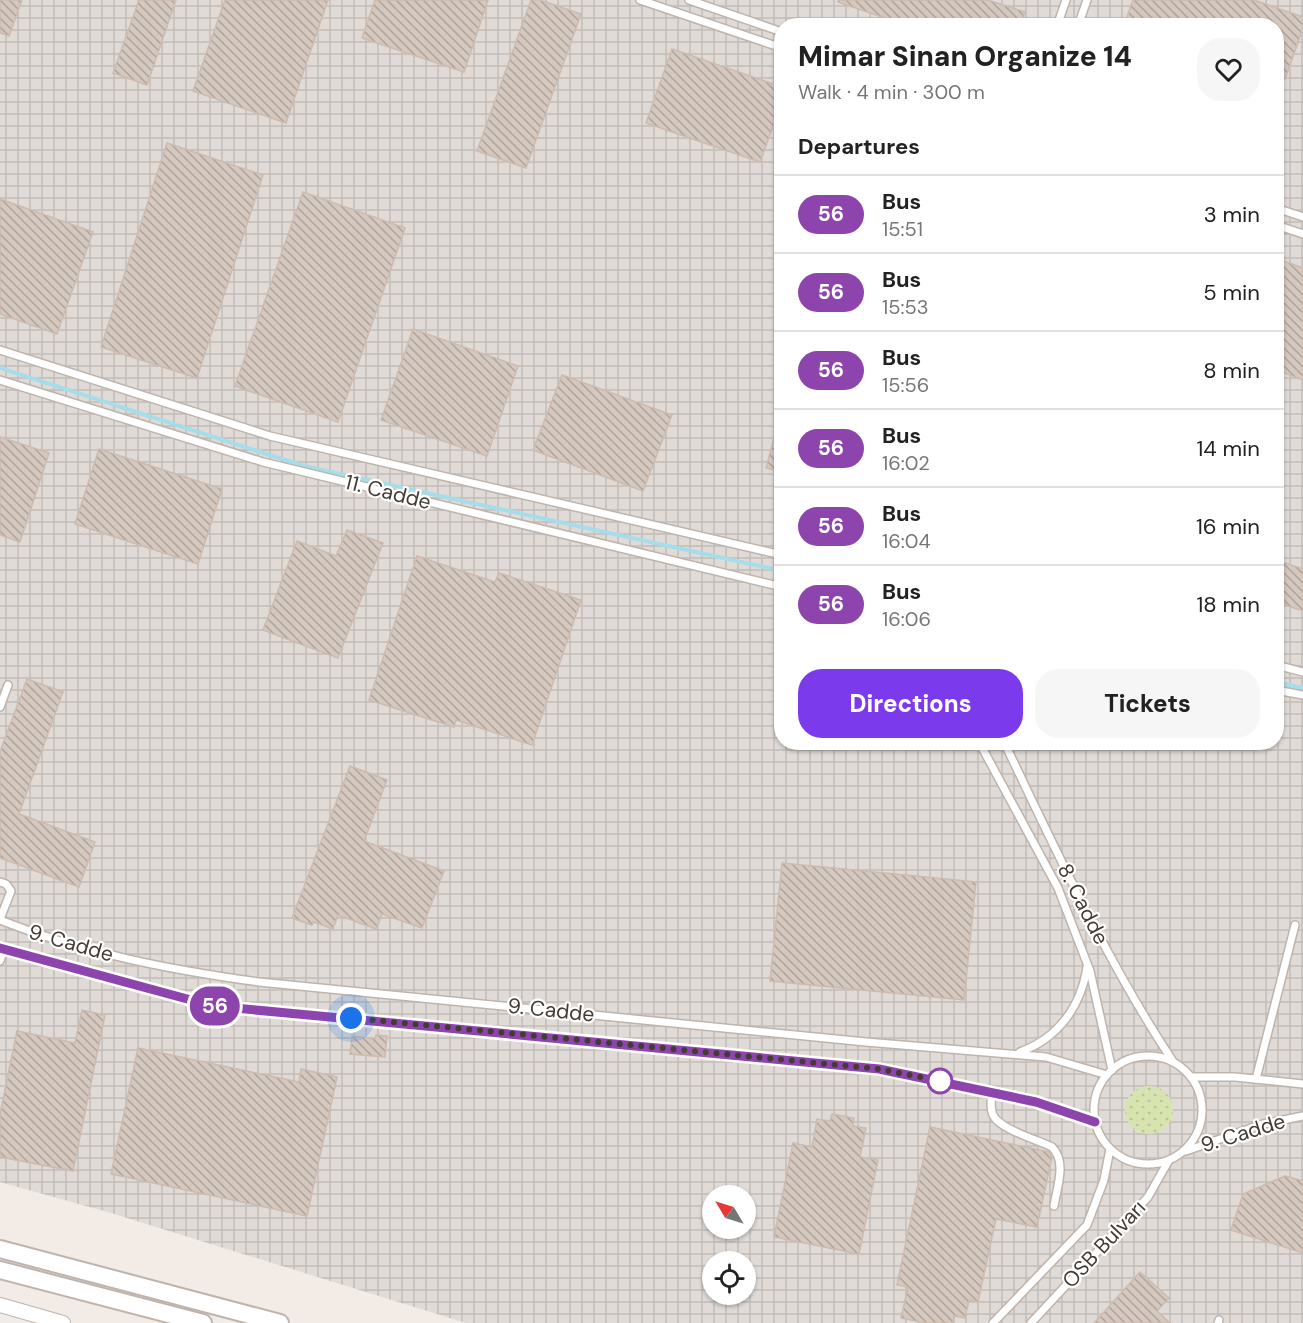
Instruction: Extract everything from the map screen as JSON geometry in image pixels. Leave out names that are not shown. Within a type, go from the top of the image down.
[{"type":"street","points":[[0,1249],[280,1323]]},
{"type":"street","points":[[0,1270],[203,1323]]},
{"type":"street","points":[[0,1305],[63,1323]]},
{"type":"lane","points":[[640,0],[774,45]]},
{"type":"lane","points":[[689,0],[774,29]]},
{"type":"lane","points":[[1060,18],[1066,0]]},
{"type":"lane","points":[[1081,18],[1088,0]]},
{"type":"lane","points":[[1284,211],[1303,217]]},
{"type":"lane","points":[[1284,228],[1303,234]]},
{"type":"lane","name":"11. Cadde","points":[[0,350],[270,436],[774,553]]},
{"type":"lane","name":"11. Cadde","points":[[0,380],[262,462],[774,585]]},
{"type":"lane","points":[[1284,667],[1303,672]]},
{"type":"lane","points":[[0,707],[8,685]]},
{"type":"lane","points":[[1284,691],[1303,695]]},
{"type":"lane","name":"8. Cadde","points":[[984,750],[1058,888],[1088,964],[1109,1072]]},
{"type":"lane","name":"8. Cadde","points":[[1008,750],[1093,926],[1144,1018],[1172,1060]]},
{"type":"lane","points":[[0,882],[6,884],[10,891],[0,919]]},
{"type":"lane","name":"9. Cadde","points":[[0,919],[69,943],[116,956],[164,967],[259,982],[866,1042],[1046,1057],[1109,1072]]},
{"type":"lane","points":[[1256,1079],[1295,925]]},
{"type":"lane","points":[[0,961],[2,948]]},
{"type":"lane","name":"9. Cadde","points":[[2,948],[213,1006],[879,1069],[992,1091],[1053,1106],[1095,1122]]},
{"type":"lane","points":[[1017,1054],[1050,1036],[1069,1016],[1082,992],[1088,964]]},
{"type":"lane","points":[[1137,1056],[1155,1056],[1172,1060],[1192,1077],[1200,1092],[1203,1108],[1201,1124],[1194,1139],[1183,1152],[1169,1160],[1154,1164],[1138,1164],[1123,1158],[1110,1149],[1100,1137],[1095,1122],[1096,1096],[1109,1072],[1120,1063],[1137,1056]]},
{"type":"lane","name":"9. Cadde","points":[[1192,1077],[1234,1077],[1303,1084]]},
{"type":"lane","points":[[992,1091],[991,1108],[994,1118],[1002,1125],[1052,1147],[1058,1153],[1061,1164],[1054,1206]]},
{"type":"lane","name":"9. Cadde","points":[[1183,1152],[1263,1124],[1303,1116]]},
{"type":"lane","name":"OSB Bulvarı","points":[[993,1323],[1087,1225],[1104,1180],[1110,1149]]},
{"type":"lane","name":"OSB Bulvarı","points":[[1030,1323],[1148,1197],[1169,1160]]},
{"type":"shaded area","points":[[0,0],[1303,0],[1303,1323],[466,1323],[111,1213],[0,1182]]},
{"type":"green space","points":[[1144,1086],[1154,1086],[1169,1096],[1173,1110],[1169,1124],[1163,1130],[1154,1134],[1144,1134],[1129,1124],[1125,1115],[1125,1105],[1135,1090]]},
{"type":"building","points":[[0,0],[22,0],[9,36],[0,33]]},
{"type":"building","points":[[139,0],[176,0],[147,85],[113,73]]},
{"type":"building","points":[[225,0],[328,0],[286,123],[193,91]]},
{"type":"building","points":[[375,0],[488,0],[464,72],[362,38]]},
{"type":"building","points":[[531,0],[540,0],[581,14],[526,168],[477,151]]},
{"type":"building","points":[[838,0],[988,0],[1025,12],[1023,18],[885,18],[838,2]]},
{"type":"building","points":[[1133,0],[1254,0],[1303,17],[1303,28],[1285,79],[1284,18],[1126,18]]},
{"type":"building","points":[[672,49],[774,84],[774,124],[760,162],[646,123]]},
{"type":"building","points":[[167,143],[263,175],[197,378],[101,347]]},
{"type":"building","points":[[303,192],[405,228],[338,422],[235,386]]},
{"type":"building","points":[[0,199],[93,232],[57,334],[0,314]]},
{"type":"building","points":[[1284,261],[1303,268],[1303,380],[1284,373]]},
{"type":"building","points":[[413,329],[518,366],[487,456],[381,420]]},
{"type":"building","points":[[562,375],[672,415],[643,491],[533,450]]},
{"type":"building","points":[[0,437],[49,453],[20,542],[0,535]]},
{"type":"building","points":[[774,438],[774,470],[766,468]]},
{"type":"building","points":[[99,449],[222,489],[198,564],[75,524]]},
{"type":"building","points":[[347,530],[383,543],[338,658],[263,630],[297,541],[336,556]]},
{"type":"building","points":[[417,556],[495,582],[499,573],[581,600],[532,745],[456,720],[454,727],[369,700]]},
{"type":"building","points":[[1284,563],[1303,569],[1303,611],[1284,605]]},
{"type":"building","points":[[27,679],[63,692],[19,814],[95,842],[79,887],[0,858],[0,752]]},
{"type":"building","points":[[350,766],[387,780],[364,841],[444,871],[422,928],[382,914],[376,929],[338,915],[333,929],[314,922],[312,925],[292,918]]},
{"type":"building","points":[[782,863],[976,882],[964,1000],[770,981]]},
{"type":"building","points":[[82,1010],[105,1015],[73,1171],[0,1157],[0,1114],[17,1031],[75,1043]]},
{"type":"building","points":[[376,1035],[387,1036],[385,1057],[350,1054],[352,1036],[375,1039]]},
{"type":"building","points":[[138,1048],[299,1082],[301,1069],[337,1077],[307,1216],[111,1174]]},
{"type":"building","points":[[832,1114],[854,1118],[853,1126],[866,1128],[860,1157],[878,1160],[859,1254],[774,1237],[793,1143],[812,1147],[817,1119],[830,1121]]},
{"type":"building","points":[[930,1127],[1049,1152],[1052,1157],[1037,1227],[996,1219],[978,1302],[969,1300],[965,1318],[954,1316],[953,1323],[925,1323],[901,1318],[908,1287],[897,1285]]},
{"type":"building","points":[[1285,1176],[1303,1181],[1303,1253],[1231,1230],[1243,1194]]},
{"type":"building","points":[[1140,1272],[1169,1298],[1157,1311],[1170,1323],[1094,1323]]},
{"type":"waterway","points":[[0,368],[304,466],[774,569]]},
{"type":"waterway","points":[[1284,684],[1303,688]]},
{"type":"bus line","name":"56","points":[[0,948],[213,1006],[879,1069],[1053,1106],[1095,1122]]},
{"type":"route","points":[[351,1018],[879,1069],[940,1081]]}]
